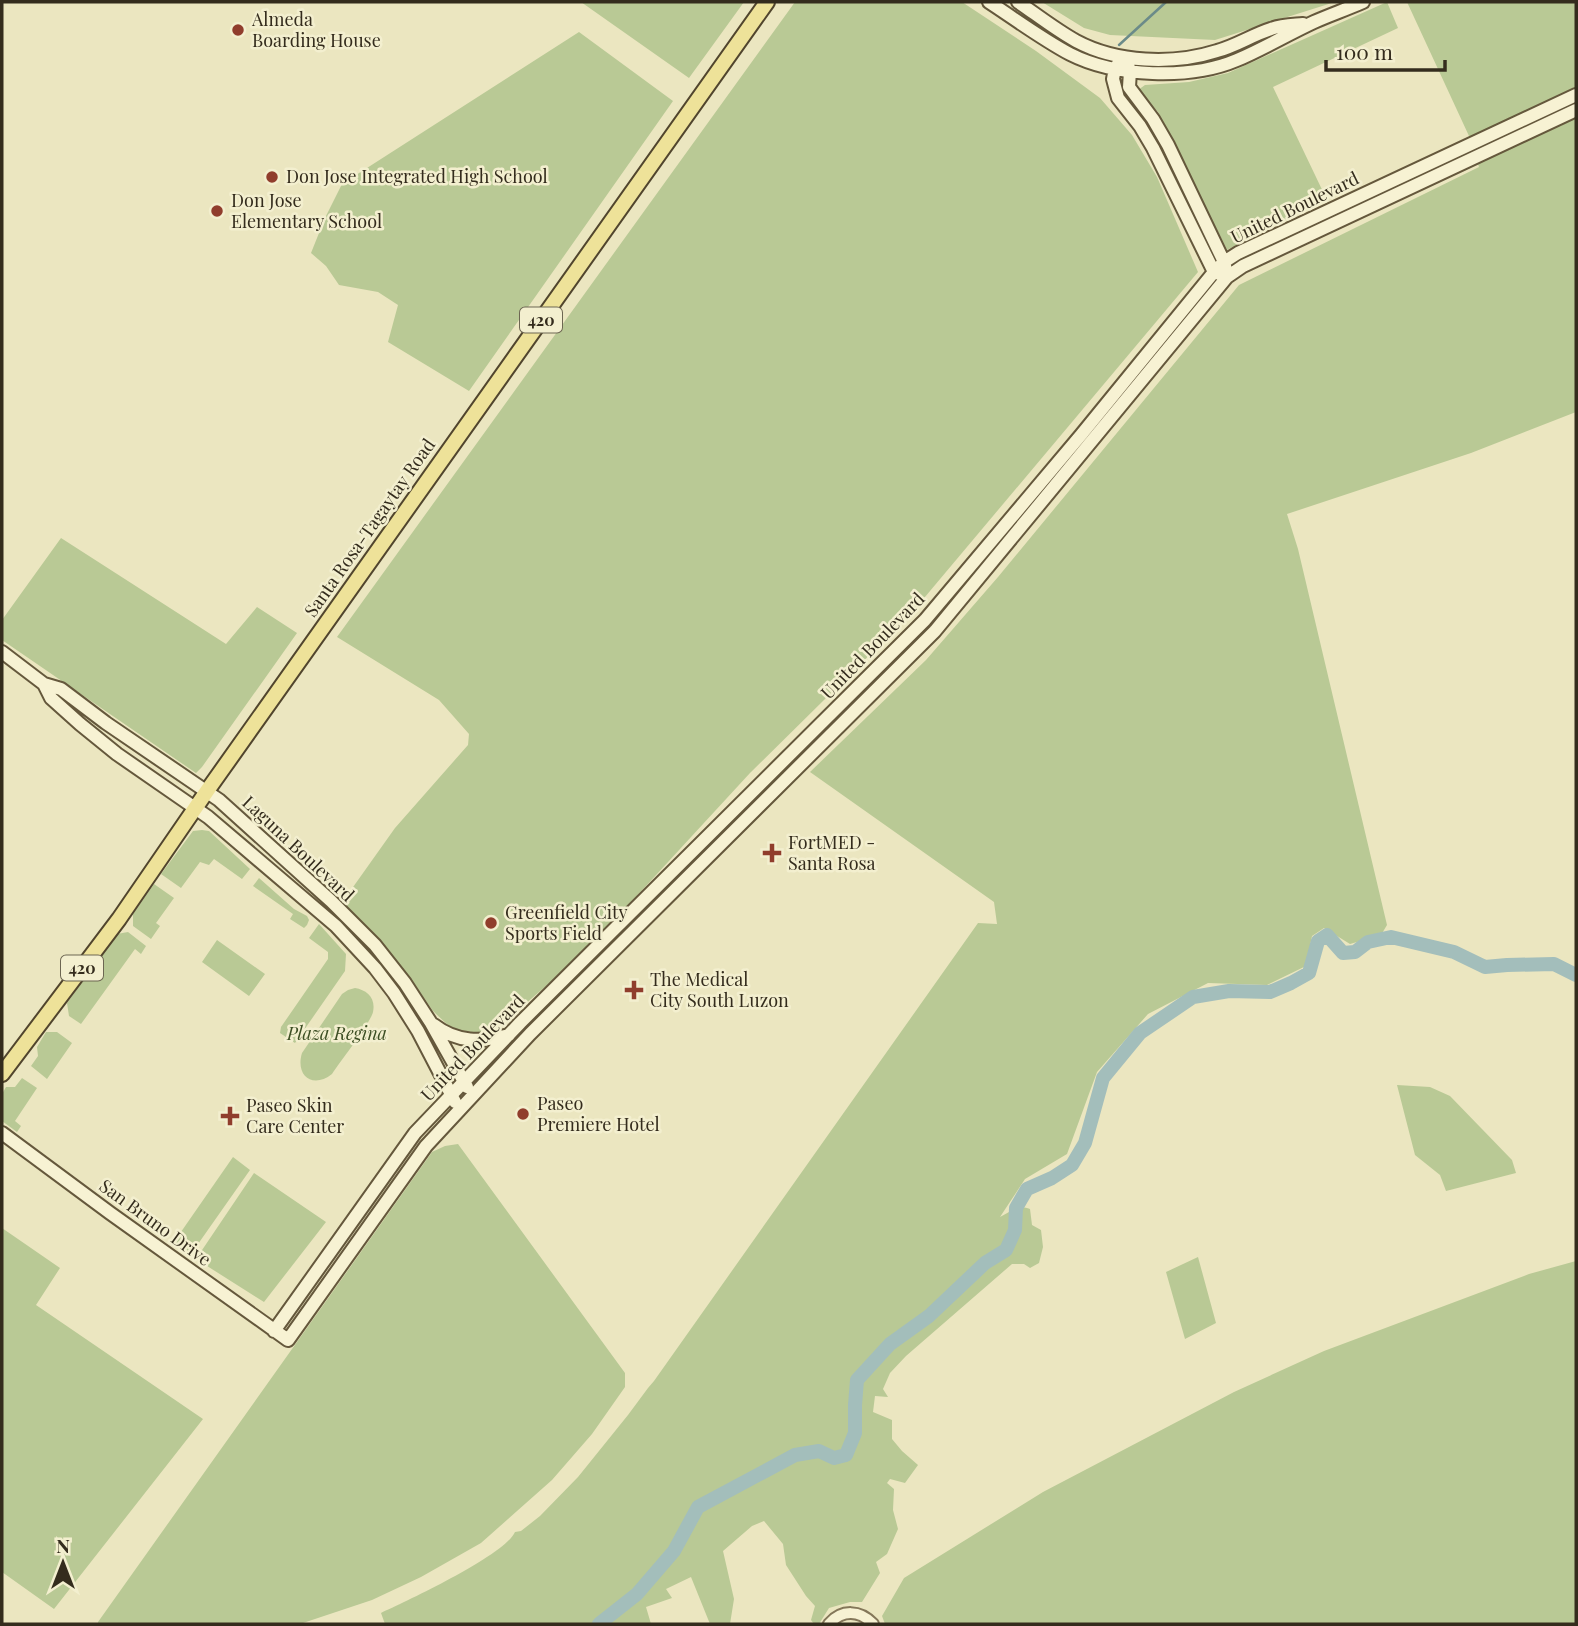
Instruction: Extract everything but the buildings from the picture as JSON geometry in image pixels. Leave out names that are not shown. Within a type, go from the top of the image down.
[{"type":"main road","name":"Santa Rosa-Tagaytay Road","points":[[2,1074],[119,919],[767,2]]},
{"type":"main road","points":[[989,2],[1070,54],[1089,62],[1130,71],[1179,72],[1235,61],[1314,22],[1363,2]]},
{"type":"main road","points":[[1018,2],[1075,41],[1124,57],[1178,59],[1202,56],[1228,48],[1272,28],[1314,22]]},
{"type":"main road","points":[[1124,57],[1115,68],[1118,98],[1153,148],[1221,274]]},
{"type":"main road","points":[[1124,57],[1130,71],[1129,87],[1168,145],[1224,262],[1221,274]]},
{"type":"main road","name":"United Boulevard","points":[[1224,262],[1238,253],[1576,95]]},
{"type":"main road","name":"United Boulevard","points":[[274,1331],[415,1133],[509,1034],[925,620],[1221,274],[1576,110]]},
{"type":"main road","name":"United Boulevard","points":[[288,1340],[426,1146],[530,1034],[935,631],[1221,274]]},
{"type":"main road","name":"Laguna Boulevard","points":[[2,652],[44,684],[61,689],[219,800],[331,901],[375,945],[405,983],[472,1096]]},
{"type":"main road","name":"Laguna Boulevard","points":[[44,684],[51,698],[80,724],[117,754],[208,817],[336,926],[394,993],[460,1109]]},
{"type":"main road","points":[[364,956],[375,945]]},
{"type":"main road","points":[[431,1023],[445,1033],[475,1041],[509,1034]]},
{"type":"main road","name":"San Bruno Drive","points":[[2,1133],[288,1340]]},
{"type":"street","points":[[829,1624],[838,1616],[851,1613],[862,1615],[873,1624]]},
{"type":"green space","points":[[581,2],[744,2],[689,78]]},
{"type":"green space","points":[[795,2],[962,2],[1036,51],[1100,98],[1132,135],[1157,177],[1198,272],[909,616],[750,773],[633,900],[560,974],[503,1023],[478,1033],[452,1029],[433,1011],[408,975],[341,904],[395,828],[468,745],[469,734],[439,700],[337,637]]},
{"type":"green space","points":[[1042,2],[1335,2],[1215,40],[1110,35],[1084,28]]},
{"type":"green space","points":[[1387,2],[1398,28],[1273,87],[1326,198],[1227,250],[1158,112],[1138,90],[1145,85],[1189,82],[1228,73]]},
{"type":"green space","points":[[1407,2],[1576,2],[1576,412],[1471,453],[1287,514],[1298,549],[1387,925],[1381,935],[1350,944],[1324,928],[1312,936],[1306,966],[1267,985],[1208,983],[1148,1014],[1097,1072],[1067,1154],[1025,1179],[1000,1217],[1017,1208],[1030,1209],[1032,1225],[1041,1230],[1043,1247],[1039,1263],[1030,1268],[1024,1264],[1012,1264],[890,1373],[883,1389],[888,1397],[875,1396],[873,1412],[892,1420],[892,1439],[918,1465],[905,1483],[890,1479],[887,1483],[894,1489],[893,1510],[898,1529],[887,1554],[876,1562],[880,1573],[862,1602],[850,1602],[829,1608],[819,1624],[814,1624],[811,1620],[815,1606],[786,1565],[783,1544],[764,1521],[752,1526],[723,1551],[734,1599],[730,1624],[710,1624],[691,1577],[666,1589],[672,1598],[646,1607],[651,1624],[385,1624],[381,1613],[454,1577],[494,1553],[515,1532],[521,1531],[540,1516],[578,1477],[654,1381],[978,923],[997,924],[994,902],[810,772],[926,660],[1239,285],[1479,167],[1469,136]]},
{"type":"green space","points":[[579,32],[673,101],[469,391],[388,342],[398,305],[378,292],[339,285],[326,266],[311,253],[342,184]]},
{"type":"green space","points":[[61,538],[226,644],[257,607],[297,633],[196,773],[2,640],[2,620]]},
{"type":"green space","points":[[193,831],[209,831],[250,869],[242,879],[214,859],[209,865],[200,862],[181,888],[161,874]]},
{"type":"green space","points":[[259,878],[294,909],[307,916],[309,920],[304,928],[290,919],[293,914],[253,886]]},
{"type":"green space","points":[[154,884],[174,898],[156,923],[160,926],[151,939],[133,926],[133,914]]},
{"type":"green space","points":[[319,924],[346,954],[345,971],[295,1043],[280,1033],[281,1027],[328,959],[328,952],[309,938]]},
{"type":"green space","points":[[128,932],[146,946],[141,954],[135,949],[81,1024],[69,1016],[67,1003],[117,934]]},
{"type":"green space","points":[[217,940],[265,974],[249,996],[202,962]]},
{"type":"green space","name":"Plaza Regina","points":[[355,988],[367,993],[372,999],[374,1007],[371,1017],[332,1074],[318,1080],[307,1078],[301,1068],[302,1053],[342,994]]},
{"type":"green space","points":[[46,1032],[57,1032],[72,1043],[47,1079],[31,1066],[38,1056],[37,1047]]},
{"type":"green space","points":[[22,1078],[37,1088],[15,1121],[21,1126],[17,1132],[2,1121],[2,1094],[6,1087],[15,1087]]},
{"type":"green space","points":[[1397,1085],[1430,1087],[1450,1096],[1512,1160],[1516,1173],[1446,1191],[1440,1175],[1415,1155]]},
{"type":"green space","points":[[458,1144],[625,1373],[625,1387],[592,1434],[552,1480],[481,1543],[421,1577],[372,1600],[300,1624],[98,1624],[432,1152]]},
{"type":"green space","points":[[233,1157],[250,1170],[191,1254],[174,1242]]},
{"type":"green space","points":[[254,1173],[326,1222],[264,1302],[196,1259]]},
{"type":"green space","points":[[2,1228],[60,1268],[36,1305],[203,1419],[54,1609],[2,1572]]},
{"type":"green space","points":[[1198,1257],[1216,1323],[1185,1339],[1166,1272]]},
{"type":"green space","points":[[1576,1261],[1576,1624],[885,1624],[882,1616],[904,1578],[1043,1492],[1234,1392],[1324,1351],[1529,1274]]},
{"type":"waterway","points":[[1119,45],[1166,2]]},
{"type":"waterway","points":[[599,1624],[637,1594],[674,1551],[698,1507],[795,1455],[819,1451],[834,1458],[846,1455],[855,1433],[857,1380],[890,1344],[929,1316],[985,1263],[1006,1250],[1015,1230],[1016,1208],[1027,1189],[1072,1165],[1085,1143],[1103,1078],[1140,1033],[1193,997],[1229,991],[1270,992],[1291,983],[1309,973],[1318,941],[1327,935],[1343,953],[1355,952],[1368,942],[1391,937],[1454,952],[1485,967],[1554,964],[1576,975]]},
{"type":"place","name":"Almeda Boarding House","points":[[238,30]]},
{"type":"place","name":"Don Jose Integrated High School","points":[[272,177]]},
{"type":"place","name":"Don Jose Elementary School","points":[[217,211]]},
{"type":"place","name":"FortMED - Santa Rosa","points":[[772,853]]},
{"type":"place","name":"Greenfield City Sports Field","points":[[491,923]]},
{"type":"place","name":"The Medical City South Luzon","points":[[634,990]]},
{"type":"place","name":"Paseo Premiere Hotel","points":[[523,1114]]},
{"type":"place","name":"Paseo Skin Care Center","points":[[230,1116]]}]
